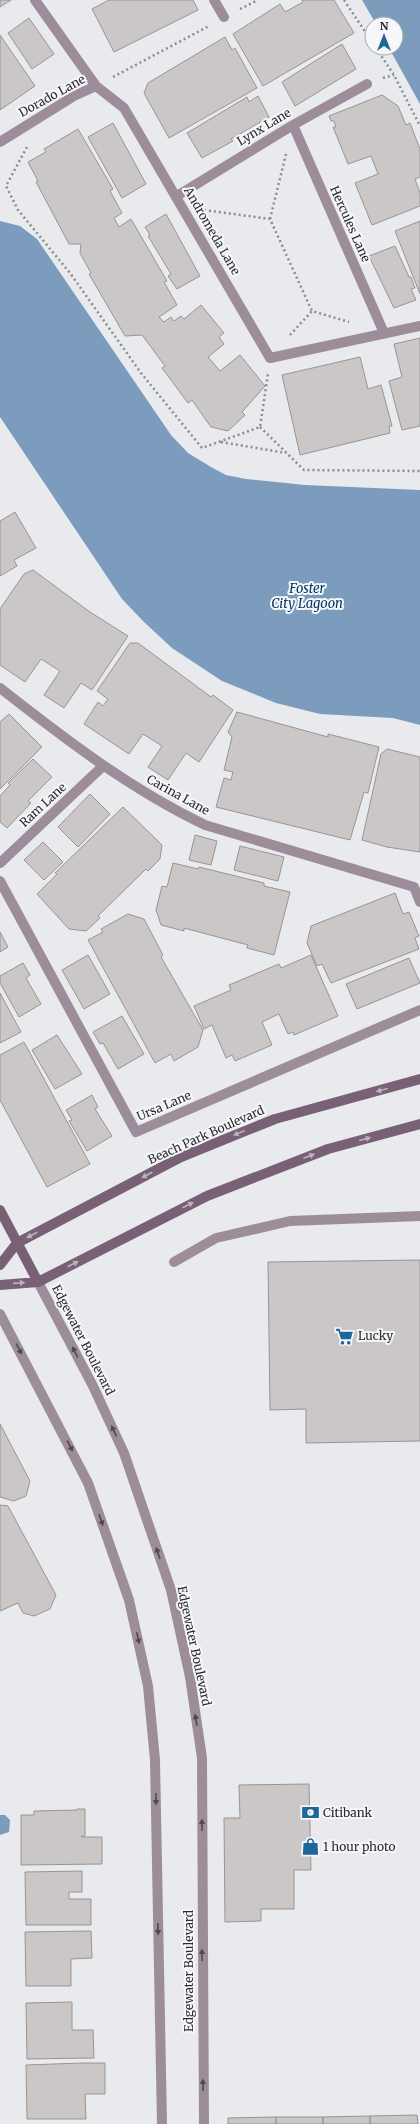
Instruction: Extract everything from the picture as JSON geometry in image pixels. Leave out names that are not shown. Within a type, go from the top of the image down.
[{"type":"main road","name":"Beach Park Boulevard","points":[[0,1265],[18,1242],[182,1157],[275,1119],[420,1079]]},
{"type":"main road","points":[[0,1285],[38,1282],[206,1196],[328,1149],[420,1124]]},
{"type":"main road","name":"Edgewater Boulevard","points":[[0,1210],[38,1282]]},
{"type":"street","name":"Andromeda Lane","points":[[35,0],[96,86],[124,108],[177,196],[270,358]]},
{"type":"street","points":[[214,0],[224,17]]},
{"type":"street","name":"Lynx Lane","points":[[177,196],[293,125],[367,84]]},
{"type":"street","name":"Dorado Lane","points":[[0,142],[74,96],[96,86]]},
{"type":"street","name":"Hercules Lane","points":[[293,125],[384,333]]},
{"type":"street","points":[[270,358],[420,326]]},
{"type":"street","name":"Carina Lane","points":[[0,688],[103,766],[183,815],[205,825],[414,887],[420,902]]},
{"type":"street","name":"Ram Lane","points":[[0,863],[103,766]]},
{"type":"street","name":"Ursa Lane","points":[[0,881],[136,1132],[420,1010]]},
{"type":"street","points":[[174,1262],[216,1238],[290,1221],[420,1216]]},
{"type":"street","name":"Edgewater Boulevard","points":[[38,1282],[93,1386],[124,1453],[171,1590],[190,1677],[202,1758],[204,2124]]},
{"type":"street","points":[[0,1314],[52,1411],[88,1483],[130,1600],[148,1686],[155,1760],[162,2124]]},
{"type":"path","points":[[96,86],[258,0]]},
{"type":"path","points":[[344,0],[364,30]]},
{"type":"path","points":[[381,56],[394,75],[420,126]]},
{"type":"path","points":[[293,125],[270,219],[312,311]]},
{"type":"path","points":[[28,144],[6,186],[18,210],[70,273],[141,373],[202,448],[260,427]]},
{"type":"path","points":[[183,207],[270,219]]},
{"type":"path","points":[[260,427],[270,358]]},
{"type":"path","points":[[260,427],[304,470],[420,471]]},
{"type":"path","points":[[220,442],[286,453]]},
{"type":"water","points":[[362,0],[420,0],[420,104],[393,56],[404,56],[404,16],[371,16]]},
{"type":"water","name":"Foster City Lagoon","points":[[0,221],[20,226],[37,239],[171,435],[188,453],[226,475],[246,479],[305,485],[420,490],[420,725],[393,718],[320,714],[276,703],[222,681],[172,648],[122,599],[0,417]]},
{"type":"water","points":[[0,1815],[5,1815],[10,1820],[9,1832],[0,1835]]},
{"type":"building","points":[[0,0],[11,0],[0,7]]},
{"type":"building","points":[[109,0],[193,0],[198,10],[114,52],[92,9]]},
{"type":"building","points":[[302,0],[334,0],[354,33],[263,86],[233,34],[280,4],[285,12],[303,2]]},
{"type":"building","points":[[29,18],[54,54],[32,69],[8,33]]},
{"type":"building","points":[[0,35],[35,86],[0,110]]},
{"type":"building","points":[[225,37],[232,50],[235,48],[257,88],[169,138],[144,93],[148,83]]},
{"type":"building","points":[[342,44],[356,69],[295,106],[282,82]]},
{"type":"building","points":[[382,95],[398,106],[406,125],[410,123],[420,149],[420,177],[415,179],[420,193],[420,206],[372,225],[355,183],[378,174],[371,156],[348,164],[333,127],[336,127],[334,121],[331,121],[329,116]]},
{"type":"building","points":[[258,96],[269,117],[231,139],[233,141],[202,158],[187,133],[247,97],[249,102]]},
{"type":"building","points":[[113,123],[146,184],[122,198],[88,137]]},
{"type":"building","points":[[78,129],[113,189],[110,191],[122,213],[114,218],[119,227],[131,219],[167,281],[164,282],[177,305],[159,317],[164,322],[171,317],[174,321],[181,316],[184,319],[201,305],[224,333],[219,337],[224,344],[208,357],[220,371],[240,355],[265,386],[242,412],[245,415],[228,431],[211,427],[192,400],[188,403],[162,368],[165,366],[142,335],[125,336],[89,274],[91,273],[80,253],[81,244],[69,244],[36,182],[38,181],[28,162],[46,152],[44,149]]},
{"type":"building","points":[[166,214],[200,276],[177,289],[168,276],[171,274],[148,236],[150,235],[145,227]]},
{"type":"building","points":[[420,221],[420,294],[395,231]]},
{"type":"building","points":[[395,246],[409,277],[411,277],[415,288],[411,289],[416,300],[394,308],[369,256]]},
{"type":"building","points":[[420,338],[420,426],[402,430],[389,381],[402,377],[394,344]]},
{"type":"building","points":[[360,357],[368,389],[381,385],[392,426],[389,426],[390,433],[300,455],[282,375]]},
{"type":"building","points":[[15,512],[36,548],[14,560],[17,566],[0,576],[0,521]]},
{"type":"building","points":[[33,570],[90,612],[128,636],[92,690],[81,683],[64,708],[44,695],[60,671],[41,659],[25,682],[0,665],[0,609],[24,574]]},
{"type":"building","points":[[130,643],[138,643],[211,697],[213,695],[233,710],[199,762],[186,753],[168,780],[148,767],[162,746],[143,734],[129,754],[84,724],[98,702],[103,706],[108,699],[97,691]]},
{"type":"building","points":[[237,712],[328,737],[328,734],[379,747],[368,793],[364,792],[350,840],[216,807],[224,778],[231,780],[233,772],[224,770],[232,737],[228,732]]},
{"type":"building","points":[[9,714],[42,747],[0,789],[0,722]]},
{"type":"building","points":[[387,749],[420,757],[420,852],[387,847],[362,840],[381,754]]},
{"type":"building","points":[[33,759],[52,777],[28,801],[31,803],[7,828],[0,822],[0,796],[10,785],[8,783]]},
{"type":"building","points":[[90,794],[110,814],[78,847],[58,827]]},
{"type":"building","points":[[123,807],[162,845],[160,859],[148,871],[146,869],[98,916],[100,918],[86,931],[69,929],[37,894],[57,874],[55,873]]},
{"type":"building","points":[[195,835],[217,841],[211,865],[189,860]]},
{"type":"building","points":[[43,842],[63,862],[44,880],[24,860]]},
{"type":"building","points":[[240,846],[284,857],[278,881],[234,870]]},
{"type":"building","points":[[173,863],[198,869],[199,867],[264,883],[264,886],[290,892],[274,955],[247,948],[248,945],[184,928],[184,931],[161,925],[156,910],[162,886],[167,887]]},
{"type":"building","points":[[395,893],[403,914],[409,912],[419,936],[415,938],[419,949],[331,983],[322,964],[317,966],[307,943],[311,926]]},
{"type":"building","points":[[128,914],[144,919],[163,955],[161,957],[203,1030],[198,1047],[174,1061],[171,1054],[155,1063],[88,940],[103,932],[101,929]]},
{"type":"building","points":[[0,932],[8,947],[0,952]]},
{"type":"building","points":[[88,955],[110,994],[84,1009],[62,970]]},
{"type":"building","points":[[311,955],[338,1016],[294,1035],[293,1032],[288,1034],[279,1014],[262,1022],[272,1045],[235,1061],[232,1055],[226,1058],[212,1025],[204,1029],[194,1006],[231,990],[229,985],[279,964],[281,968]]},
{"type":"building","points":[[409,958],[420,983],[357,1009],[346,984]]},
{"type":"building","points":[[23,963],[30,975],[26,978],[41,1004],[19,1017],[0,983],[0,976]]},
{"type":"building","points":[[0,993],[21,1032],[0,1043]]},
{"type":"building","points":[[122,1016],[144,1054],[118,1069],[103,1043],[100,1044],[93,1032]]},
{"type":"building","points":[[57,1035],[82,1074],[55,1089],[32,1050]]},
{"type":"building","points":[[24,1042],[90,1164],[47,1187],[0,1100],[0,1055]]},
{"type":"building","points":[[92,1095],[98,1107],[95,1109],[112,1136],[87,1151],[69,1121],[72,1120],[66,1110]]},
{"type":"building","name":"Lucky","points":[[420,1260],[420,1441],[306,1443],[306,1409],[270,1410],[268,1262]]},
{"type":"building","points":[[0,1424],[30,1481],[26,1496],[14,1501],[0,1497]]},
{"type":"building","points":[[0,1505],[8,1506],[56,1595],[50,1609],[34,1616],[23,1613],[18,1603],[0,1611]]},
{"type":"building","points":[[309,1784],[311,1870],[294,1870],[294,1909],[261,1909],[261,1921],[225,1922],[224,1818],[240,1818],[239,1785]]},
{"type":"building","points":[[85,1809],[85,1836],[81,1836],[102,1837],[102,1864],[21,1865],[21,1815],[34,1815],[34,1811]]},
{"type":"building","points":[[82,1871],[82,1892],[69,1892],[69,1899],[91,1899],[91,1925],[26,1925],[25,1872]]},
{"type":"building","points":[[91,1931],[92,1958],[71,1959],[71,1986],[26,1986],[25,1932]]},
{"type":"building","points":[[72,2002],[72,2030],[93,2030],[94,2058],[27,2059],[26,2003]]},
{"type":"building","points":[[105,2063],[105,2094],[85,2094],[86,2119],[27,2119],[26,2065]]},
{"type":"building","points":[[417,2115],[418,2124],[370,2124],[370,2116]]},
{"type":"building","points":[[370,2116],[370,2124],[323,2124],[323,2117]]},
{"type":"building","points":[[276,2117],[276,2124],[228,2124],[228,2118]]},
{"type":"building","points":[[276,2117],[323,2117],[323,2124],[276,2124]]},
{"type":"place","name":"Lucky","points":[[345,1336]]},
{"type":"place","name":"Citibank","points":[[310,1813]]},
{"type":"place","name":"1 hour photo","points":[[310,1847]]}]
